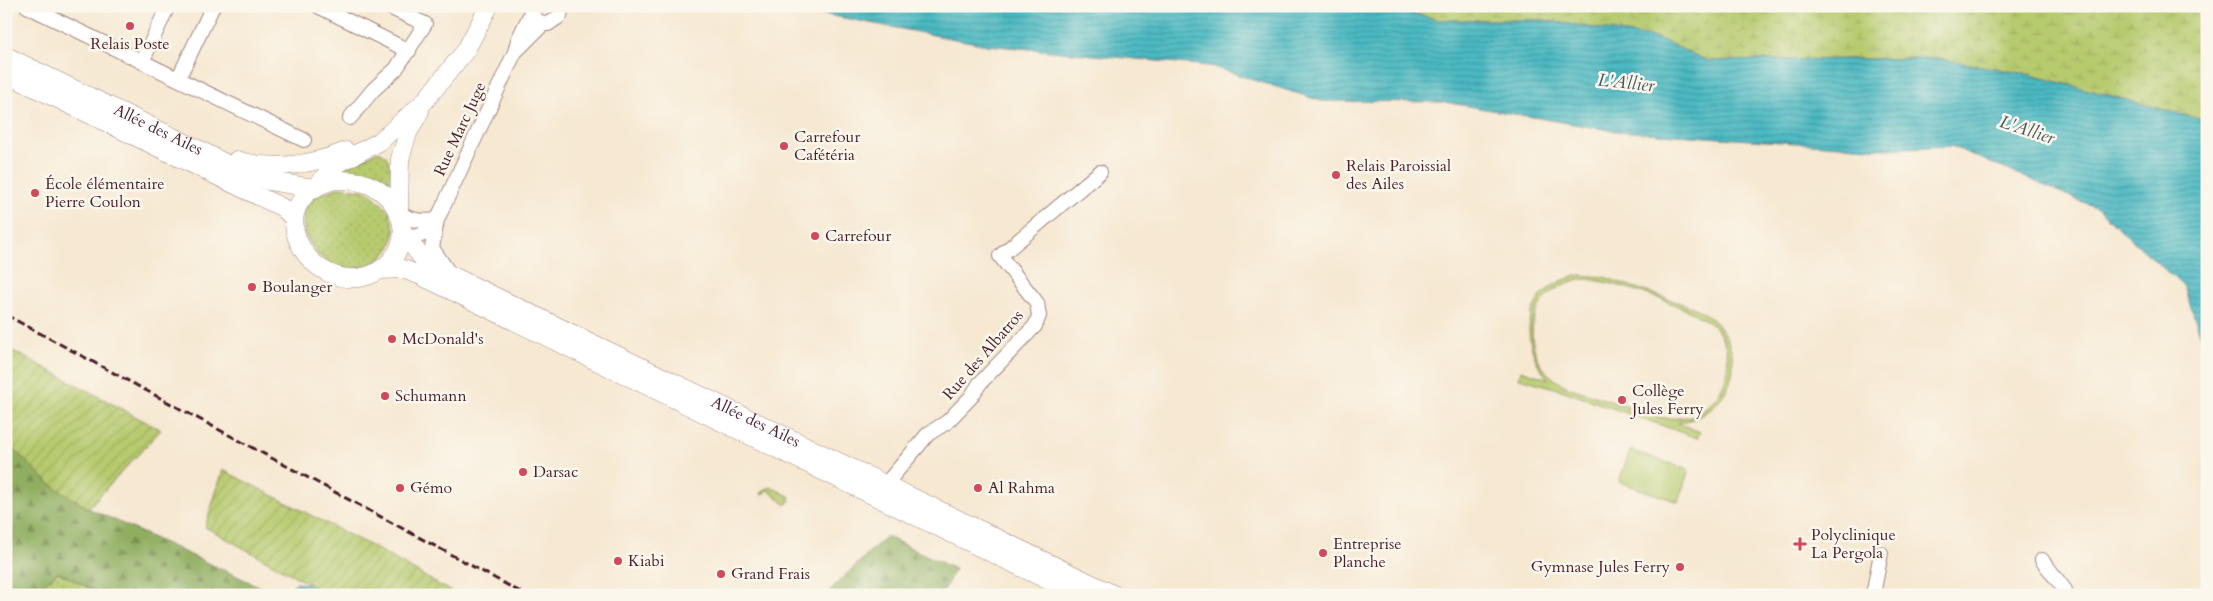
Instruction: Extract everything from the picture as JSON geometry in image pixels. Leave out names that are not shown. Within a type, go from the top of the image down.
[{"type":"main road","points":[[424,102],[408,133],[400,159],[399,212],[403,238],[392,259],[382,270],[357,278],[334,275],[322,270],[307,256],[300,244],[294,219],[297,207],[335,165],[379,142],[424,102],[466,50],[489,6]]},
{"type":"main road","name":"Allée des Ailes","points":[[6,56],[234,168],[269,180],[314,187]]},
{"type":"main road","name":"Allée des Ailes","points":[[6,74],[283,208],[294,219]]},
{"type":"main road","points":[[198,149],[249,164],[287,166],[327,158],[370,140],[424,102]]},
{"type":"main road","points":[[314,187],[336,180],[367,184],[391,200],[399,212]]},
{"type":"main road","name":"Allée des Ailes","points":[[403,238],[412,245],[426,263],[449,272],[880,491],[1078,595]]},
{"type":"main road","name":"Allée des Ailes","points":[[382,270],[403,269],[419,275],[880,491],[1115,595]]},
{"type":"street","points":[[28,6],[304,140]]},
{"type":"street","points":[[142,62],[168,6]]},
{"type":"street","points":[[178,79],[213,6]]},
{"type":"street","points":[[318,6],[409,51]]},
{"type":"street","points":[[350,118],[373,90],[396,69],[425,24],[387,6]]},
{"type":"street","name":"Rue Marc Juge","points":[[515,52],[544,24],[556,20],[562,12],[562,6]]},
{"type":"street","points":[[530,10],[536,20],[544,24]]},
{"type":"street","name":"Rue Marc Juge","points":[[436,225],[515,52],[530,10]]},
{"type":"street","name":"Rue des Albatros","points":[[880,491],[928,434],[947,422],[971,397],[980,383],[1035,326],[1039,316],[1037,302],[1000,256],[1100,172]]},
{"type":"street","points":[[399,212],[412,220],[436,225]]},
{"type":"street","points":[[403,238],[414,237],[436,225]]},
{"type":"street","points":[[436,225],[432,248],[449,272]]},
{"type":"street","points":[[1873,595],[1881,553]]},
{"type":"street","points":[[2042,560],[2065,590],[2066,595]]},
{"type":"green space","points":[[1382,6],[2207,6],[2207,121],[2031,75],[1937,58],[1708,61],[1657,38],[1543,20],[1440,20]]},
{"type":"green space","points":[[378,151],[387,158],[391,168],[391,192],[337,172]]},
{"type":"green space","points":[[340,187],[368,191],[389,211],[395,231],[391,246],[382,258],[367,266],[349,269],[333,266],[317,254],[304,233],[303,213],[313,197]]},
{"type":"green space","points":[[1581,275],[1604,277],[1695,308],[1710,318],[1722,330],[1729,344],[1733,359],[1732,374],[1727,388],[1717,402],[1703,414],[1694,419],[1678,423],[1700,432],[1697,438],[1558,389],[1519,378],[1521,370],[1548,379],[1531,347],[1529,331],[1531,315],[1537,301],[1548,290],[1562,281]],"holes":[[[1581,279],[1594,280],[1632,290],[1675,305],[1709,322],[1718,331],[1724,343],[1728,368],[1725,380],[1713,401],[1703,410],[1691,416],[1682,418],[1657,417],[1568,387],[1560,383],[1543,368],[1535,351],[1532,333],[1538,308],[1559,287]]]},
{"type":"green space","points":[[6,347],[161,430],[88,508],[50,484],[6,442]]},
{"type":"green space","points":[[6,442],[50,484],[88,508],[278,595],[103,595],[58,572],[32,595],[6,595]]},
{"type":"green space","points":[[1630,450],[1689,470],[1678,502],[1619,482]]},
{"type":"green space","points":[[223,470],[377,549],[457,595],[329,595],[205,527]]},
{"type":"green space","points":[[771,487],[789,496],[790,500],[786,505],[768,490],[761,495],[763,490]]},
{"type":"green space","points":[[886,536],[955,569],[941,595],[825,595]]},
{"type":"green space","points":[[58,572],[103,595],[32,595]]},
{"type":"water","name":"L'Allier","points":[[779,6],[1382,6],[1440,20],[1543,20],[1657,38],[1708,61],[1937,58],[2031,75],[2207,121],[2207,354],[2184,287],[2097,208],[1951,146],[1886,149],[1615,131],[1444,102],[1321,101],[1210,66],[987,45]]},
{"type":"water","points":[[296,583],[308,584],[329,595],[289,595],[290,588]]},
{"type":"railway","points":[[6,315],[526,595]]},
{"type":"place","name":"Relais Poste","points":[[130,26]]},
{"type":"place","name":"Carrefour Cafétéria","points":[[784,146]]},
{"type":"place","name":"Relais Paroissial des Ailes","points":[[1336,175]]},
{"type":"place","name":"École élémentaire Pierre Coulon","points":[[35,193]]},
{"type":"place","name":"Carrefour","points":[[815,236]]},
{"type":"place","name":"Boulanger","points":[[252,287]]},
{"type":"place","name":"McDonald's","points":[[392,339]]},
{"type":"place","name":"Schumann","points":[[385,396]]},
{"type":"place","name":"Collège Jules Ferry","points":[[1622,400]]},
{"type":"place","name":"Darsac","points":[[523,472]]},
{"type":"place","name":"Gémo","points":[[400,488]]},
{"type":"place","name":"Al Rahma","points":[[978,488]]},
{"type":"place","name":"Polyclinique La Pergola","points":[[1800,544]]},
{"type":"place","name":"Entreprise Planche","points":[[1323,553]]},
{"type":"place","name":"Kiabi","points":[[618,561]]},
{"type":"place","name":"Gymnase Jules Ferry","points":[[1680,567]]},
{"type":"place","name":"Grand Frais","points":[[721,574]]}]
